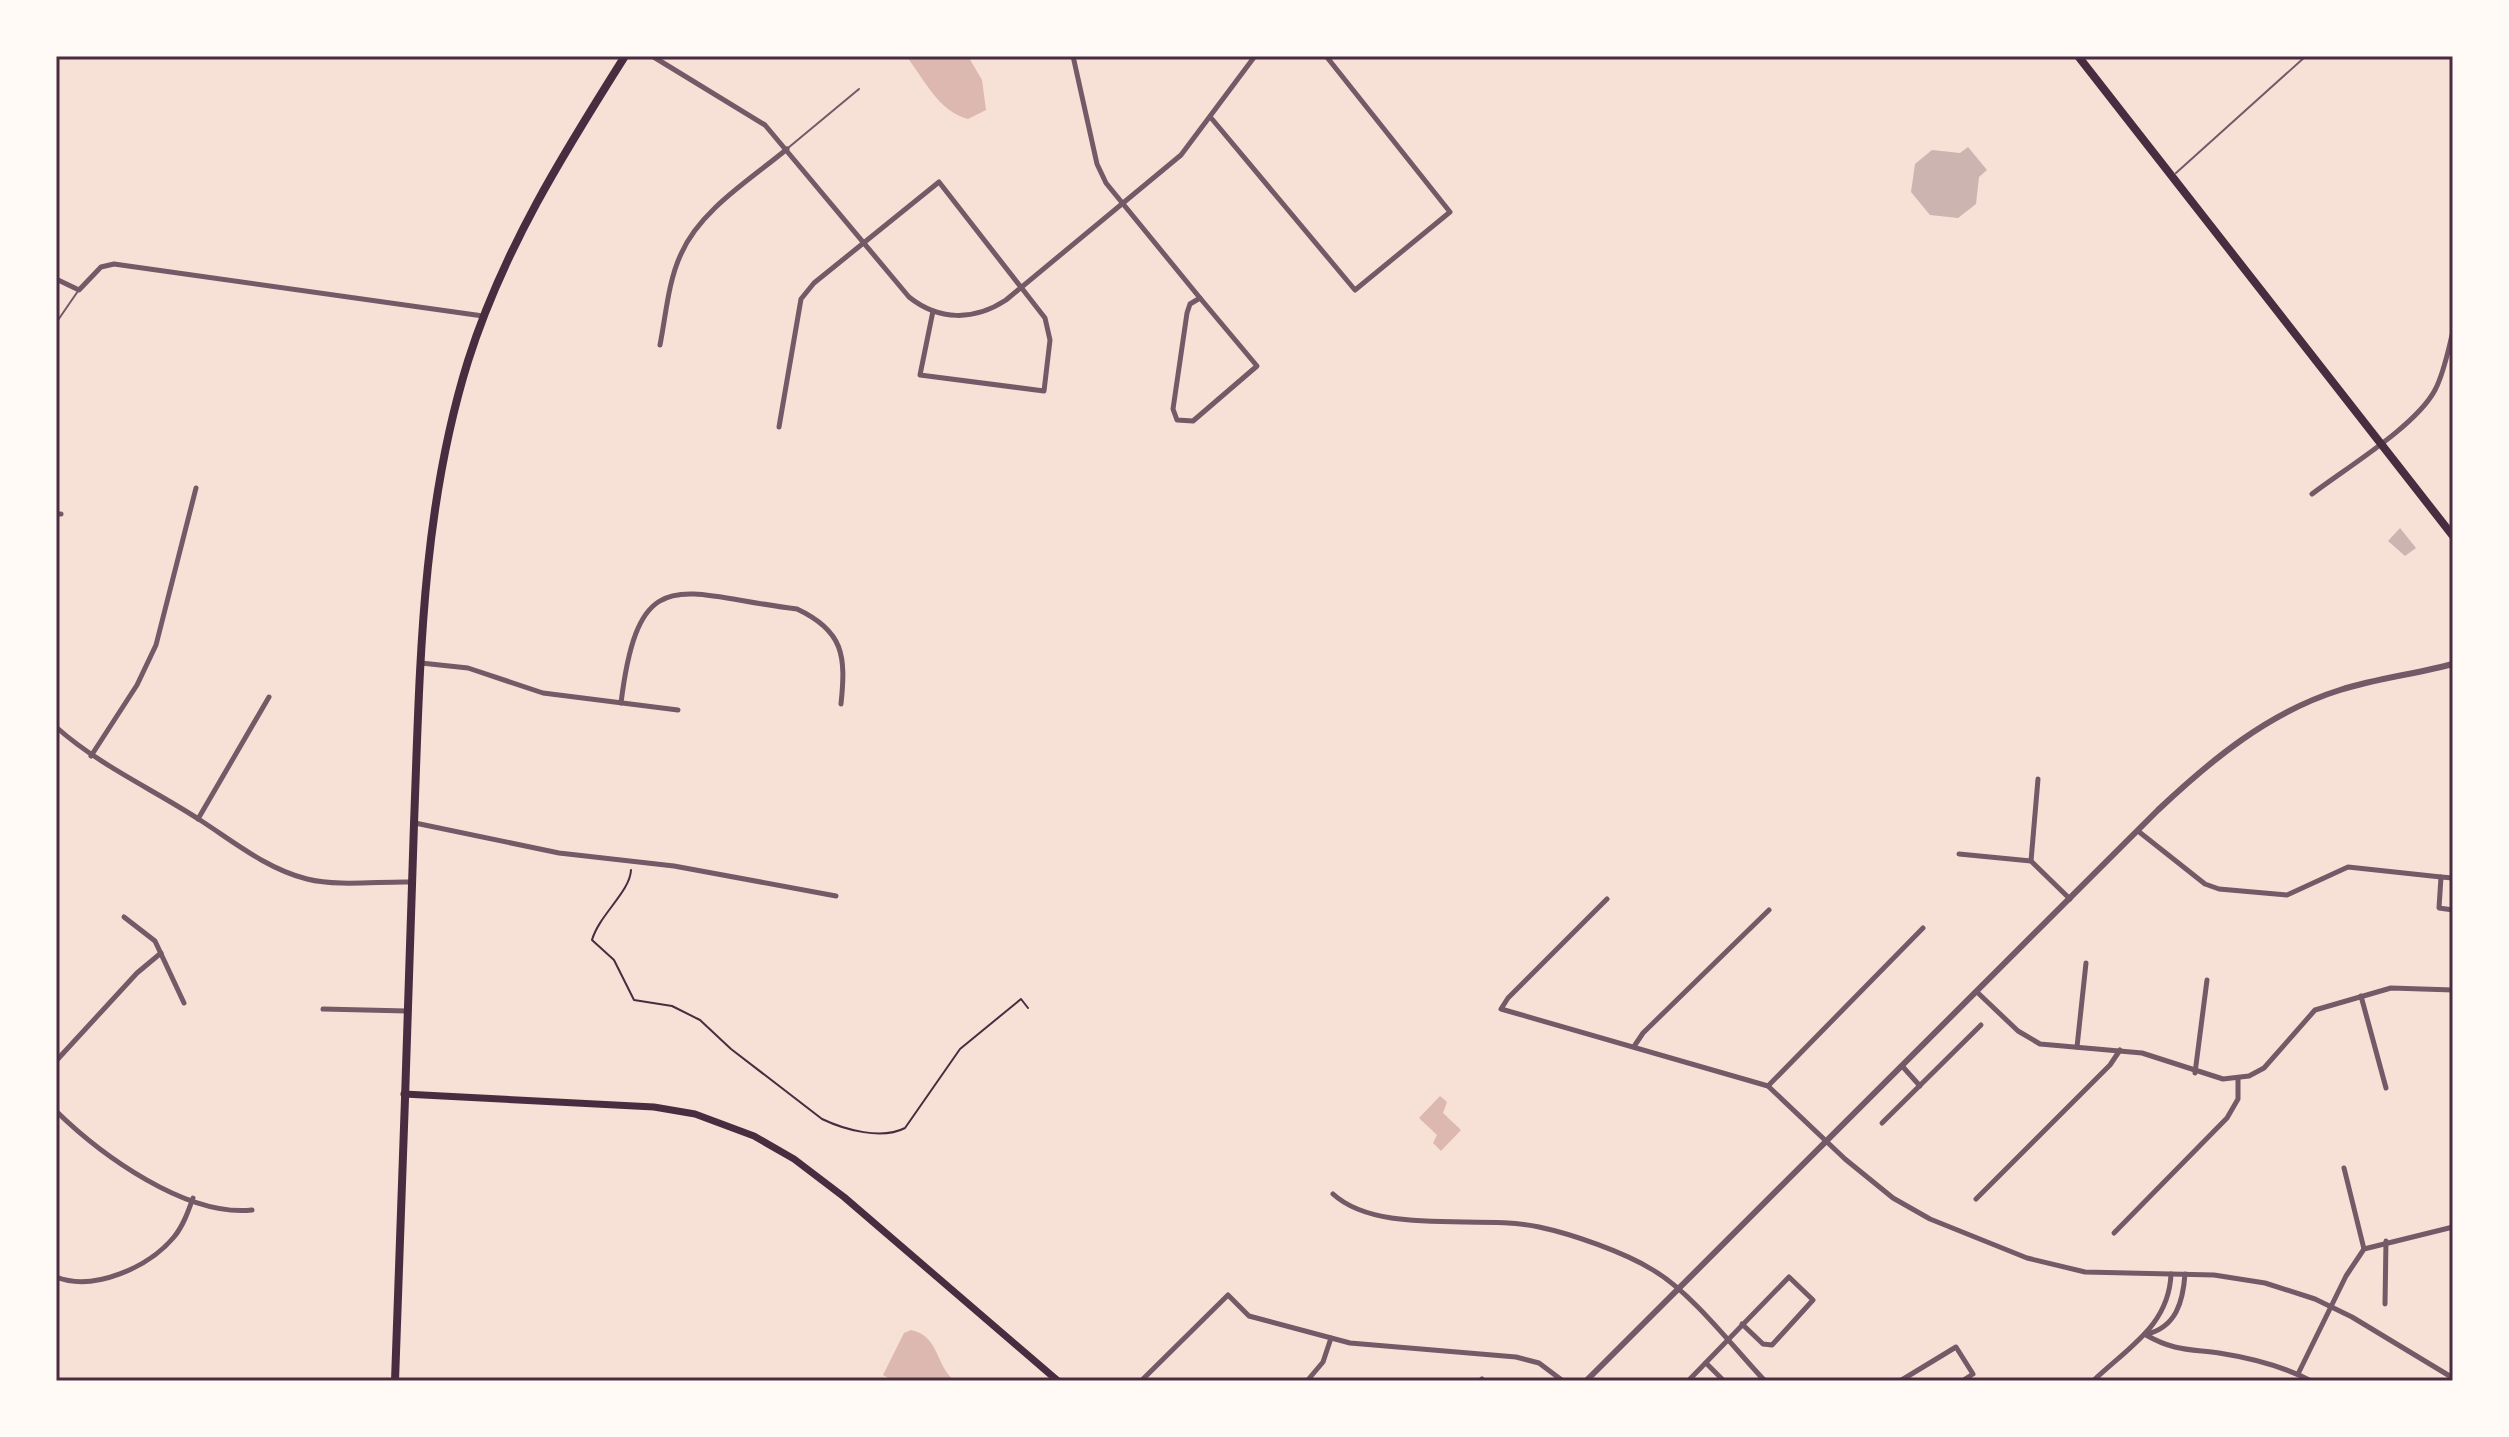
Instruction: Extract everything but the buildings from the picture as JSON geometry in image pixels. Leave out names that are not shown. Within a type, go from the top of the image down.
[{"type":"main road","points":[[395,1381],[420,663],[432,515],[453,417],[484,316],[533,206],[625,56]]},
{"type":"main road","points":[[2078,56],[2453,536]]},
{"type":"main road","points":[[2435,513],[2453,528]]},
{"type":"main road","points":[[404,1094],[664,1108],[695,1114],[754,1136],[794,1159],[833,1188],[1058,1381]]},
{"type":"street","points":[[652,56],[753,115],[787,149],[909,297],[933,311],[974,315],[994,308],[1024,286],[1166,169],[1212,119],[1255,56]]},
{"type":"street","points":[[1073,56],[1097,164],[1106,183],[1257,366],[1193,421],[1182,422],[1177,420],[1173,409],[1187,313],[1190,304],[1200,298]]},
{"type":"street","points":[[1212,119],[1355,290],[1450,212],[1326,56]]},
{"type":"street","points":[[660,345],[674,273],[689,239],[711,213],[787,149]]},
{"type":"street","points":[[779,427],[794,321],[801,299],[814,283],[939,182],[1024,286],[1049,329],[1044,391],[920,375],[933,311]]},
{"type":"street","points":[[56,279],[79,290],[101,267],[114,264],[484,316]]},
{"type":"street","points":[[2312,494],[2421,409],[2433,393],[2453,331]]},
{"type":"street","points":[[91,756],[137,685],[156,645],[196,488]]},
{"type":"street","points":[[621,703],[626,658],[638,623],[657,601],[680,594],[797,609],[812,616],[841,648],[844,675],[841,704]]},
{"type":"street","points":[[420,663],[468,668],[543,693],[678,710]]},
{"type":"street","points":[[1586,1381],[2215,758],[2284,715],[2338,690],[2453,664]]},
{"type":"street","points":[[198,819],[269,697]]},
{"type":"street","points":[[56,727],[91,756],[261,860],[305,879],[412,882]]},
{"type":"street","points":[[2031,861],[2038,779]]},
{"type":"street","points":[[414,823],[559,853],[723,874],[836,896]]},
{"type":"street","points":[[2138,831],[2205,884],[2219,889],[2287,895],[2348,867],[2453,878]]},
{"type":"street","points":[[1959,854],[2031,861],[2070,899]]},
{"type":"street","points":[[2441,877],[2439,908],[2453,910]]},
{"type":"street","points":[[1607,899],[1508,998],[1501,1009],[1635,1045],[1768,1086],[1825,1141],[1893,1198],[1930,1219],[2027,1258],[2085,1272],[2185,1274],[2265,1283],[2330,1306],[2422,1357],[2453,1378]]},
{"type":"street","points":[[1635,1045],[1664,1011],[1769,910]]},
{"type":"street","points":[[124,917],[148,934],[161,953],[184,1003]]},
{"type":"street","points":[[1768,1086],[1923,928]]},
{"type":"street","points":[[56,1061],[137,973],[161,953]]},
{"type":"street","points":[[2077,1047],[2086,963]]},
{"type":"street","points":[[2195,1073],[2207,980]]},
{"type":"street","points":[[1977,992],[2034,1042],[2142,1053],[2195,1073],[2238,1079],[2264,1068],[2315,1010],[2408,986],[2453,990]]},
{"type":"street","points":[[2361,996],[2386,1088]]},
{"type":"street","points":[[323,1009],[407,1011]]},
{"type":"street","points":[[1882,1123],[1981,1025]]},
{"type":"street","points":[[1976,1199],[2110,1065],[2120,1050]]},
{"type":"street","points":[[1903,1067],[1920,1086]]},
{"type":"street","points":[[2114,1233],[2227,1118],[2238,1099],[2238,1079]]},
{"type":"street","points":[[56,1111],[94,1147],[122,1167],[226,1210],[252,1210]]},
{"type":"street","points":[[2344,1168],[2364,1249]]},
{"type":"street","points":[[1333,1194],[1353,1208],[1391,1216],[1545,1229],[1652,1270],[1677,1289],[1765,1381]]},
{"type":"street","points":[[56,1277],[94,1281],[149,1259],[179,1231],[193,1198]]},
{"type":"street","points":[[2298,1374],[2330,1306],[2364,1249],[2386,1241],[2453,1227]]},
{"type":"street","points":[[2385,1304],[2386,1241]]},
{"type":"street","points":[[2093,1381],[2146,1335],[2167,1304],[2171,1274]]},
{"type":"street","points":[[2146,1335],[2159,1331],[2174,1317],[2182,1300],[2185,1274]]},
{"type":"street","points":[[1688,1381],[1726,1340],[1742,1324],[1789,1277],[1813,1300],[1772,1345],[1763,1344],[1742,1324]]},
{"type":"street","points":[[1141,1381],[1228,1295],[1249,1316],[1331,1338],[1371,1347],[1516,1357],[1539,1363],[1563,1381]]},
{"type":"street","points":[[2146,1335],[2175,1349],[2235,1356],[2298,1374],[2311,1381]]},
{"type":"street","points":[[1307,1381],[1323,1362],[1331,1338]]},
{"type":"street","points":[[1900,1381],[1956,1347],[1973,1374],[1962,1381]]},
{"type":"street","points":[[1706,1363],[1724,1381]]},
{"type":"lane","points":[[2172,177],[2306,56]]},
{"type":"lane","points":[[787,149],[859,89]]},
{"type":"lane","points":[[56,323],[79,290]]},
{"type":"path","points":[[632,862],[629,883],[615,898],[592,940],[594,946],[614,960],[634,1000],[656,1002],[687,1012],[822,1119],[845,1128],[896,1133],[905,1128],[960,1049],[1021,999],[1028,1008]]},
{"type":"shaded area","points":[[906,56],[968,56],[982,80],[986,110],[968,119],[948,109],[933,94]]},
{"type":"shaded area","points":[[1440,1096],[1447,1102],[1443,1113],[1461,1130],[1441,1151],[1433,1143],[1437,1135],[1419,1118]]},
{"type":"shaded area","points":[[911,1330],[927,1338],[955,1381],[894,1381],[883,1375],[904,1333]]}]
